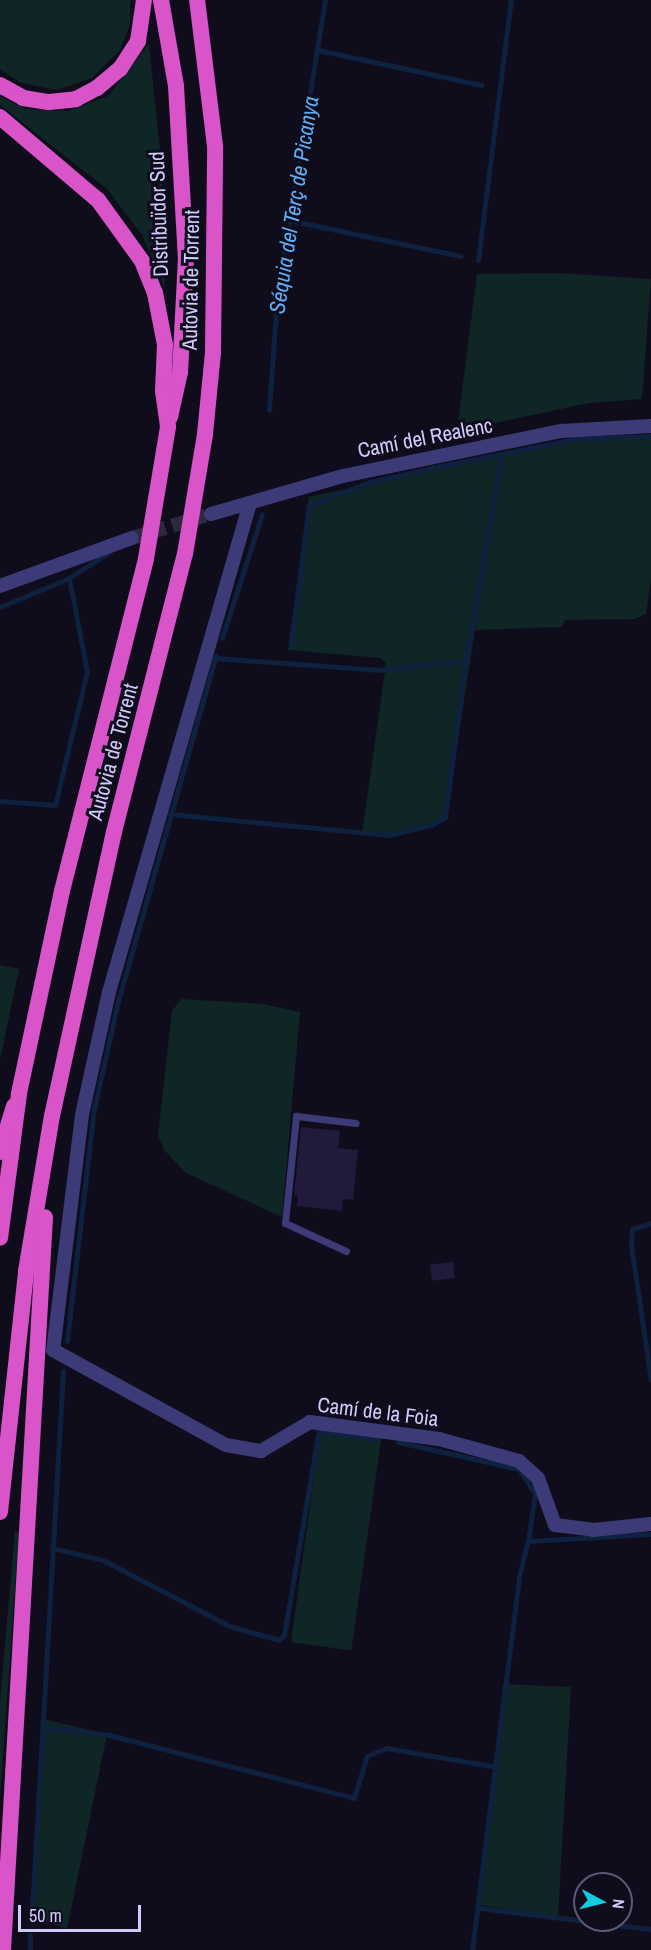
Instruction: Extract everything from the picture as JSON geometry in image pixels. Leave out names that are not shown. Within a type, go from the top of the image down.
[{"type":"highway","points":[[0,85],[23,98],[49,102],[76,99],[97,88],[120,69],[138,41],[144,0]]},
{"type":"highway","name":"Distribuïdor Sud","points":[[161,0],[176,86],[186,258],[180,372],[168,427]]},
{"type":"highway","name":"Autovia de Torrent","points":[[0,1512],[26,1271],[52,1116],[114,832],[185,554],[205,434],[213,330],[215,146],[197,0]]},
{"type":"highway","name":"Autovia de Torrent","points":[[0,117],[98,200],[142,261],[155,293],[165,345],[163,391],[168,427],[146,559],[62,891],[19,1094],[0,1238]]},
{"type":"highway","points":[[0,1152],[19,1094]]},
{"type":"highway","points":[[3,1950],[52,1116]]},
{"type":"street","name":"Camí del Realenc","points":[[211,514],[343,476],[561,431],[651,426]]},
{"type":"street","name":"Camí de la Foia","points":[[250,502],[109,992],[82,1115],[53,1350],[226,1445],[261,1451],[310,1422],[439,1439],[519,1461],[538,1478],[555,1525],[593,1530],[651,1524]]},
{"type":"street","points":[[0,586],[132,538]]},
{"type":"lane","points":[[346,1251],[285,1223],[297,1116],[356,1124]]},
{"type":"green space","points":[[0,0],[130,0],[130,25],[120,50],[92,78],[57,90],[21,83],[0,69]]},
{"type":"green space","points":[[149,44],[162,171],[165,288],[142,235],[107,189],[0,105],[0,96],[26,109],[68,111],[108,96]]},
{"type":"green space","points":[[558,273],[651,279],[642,399],[589,403],[457,431],[477,274]]},
{"type":"green space","points":[[651,436],[651,578],[646,614],[634,619],[565,620],[562,627],[475,630],[445,821],[402,833],[362,833],[386,664],[381,658],[288,650],[309,497],[503,454],[592,438]]},
{"type":"green space","points":[[0,965],[19,969],[0,1060]]},
{"type":"green space","points":[[181,999],[263,1004],[300,1012],[282,1217],[186,1173],[164,1150],[158,1136],[172,1011]]},
{"type":"green space","points":[[321,1428],[381,1436],[351,1650],[291,1642]]},
{"type":"green space","points":[[15,1530],[19,1534],[0,1797],[0,1702]]},
{"type":"green space","points":[[503,1684],[571,1687],[558,1917],[480,1905]]},
{"type":"green space","points":[[43,1719],[107,1734],[67,1929],[30,1916]]},
{"type":"building","points":[[301,1127],[340,1131],[338,1148],[358,1150],[353,1200],[343,1199],[342,1211],[297,1206],[298,1196],[294,1195]]},
{"type":"building","points":[[453,1262],[455,1278],[432,1281],[430,1265]]},
{"type":"waterway","name":"Séquia del Terç de Picanya","points":[[269,410],[277,296],[325,0]]},
{"type":"waterway","points":[[478,260],[511,0]]},
{"type":"waterway","points":[[318,50],[481,85]]},
{"type":"waterway","points":[[293,221],[460,256]]},
{"type":"waterway","points":[[291,644],[309,505],[370,482],[574,439],[651,436]]},
{"type":"waterway","points":[[170,814],[389,835],[431,825],[445,817],[464,671],[502,454]]},
{"type":"waterway","points":[[222,638],[262,514]]},
{"type":"waterway","name":"Séquia del Terç de Picanya","points":[[0,607],[69,578],[109,552]]},
{"type":"waterway","points":[[0,801],[55,805],[87,672],[69,578]]},
{"type":"waterway","points":[[67,1341],[94,1109],[117,1005],[216,656]]},
{"type":"waterway","points":[[215,658],[377,670],[468,661]]},
{"type":"waterway","points":[[651,1223],[632,1229],[631,1245],[651,1380]]},
{"type":"waterway","points":[[32,1911],[63,1371]]},
{"type":"waterway","points":[[52,1548],[103,1560],[229,1626],[279,1640],[284,1635],[319,1431],[375,1439]]},
{"type":"waterway","points":[[398,1442],[519,1469],[535,1494],[528,1541]]},
{"type":"waterway","points":[[472,1950],[519,1576],[528,1541],[651,1534]]},
{"type":"waterway","points":[[42,1727],[109,1735],[354,1798],[367,1756],[386,1748],[497,1767]]},
{"type":"waterway","points":[[480,1908],[651,1929]]},
{"type":"waterway","points":[[30,1935],[30,1950]]},
{"type":"tunnel","points":[[132,538],[211,514]]}]
